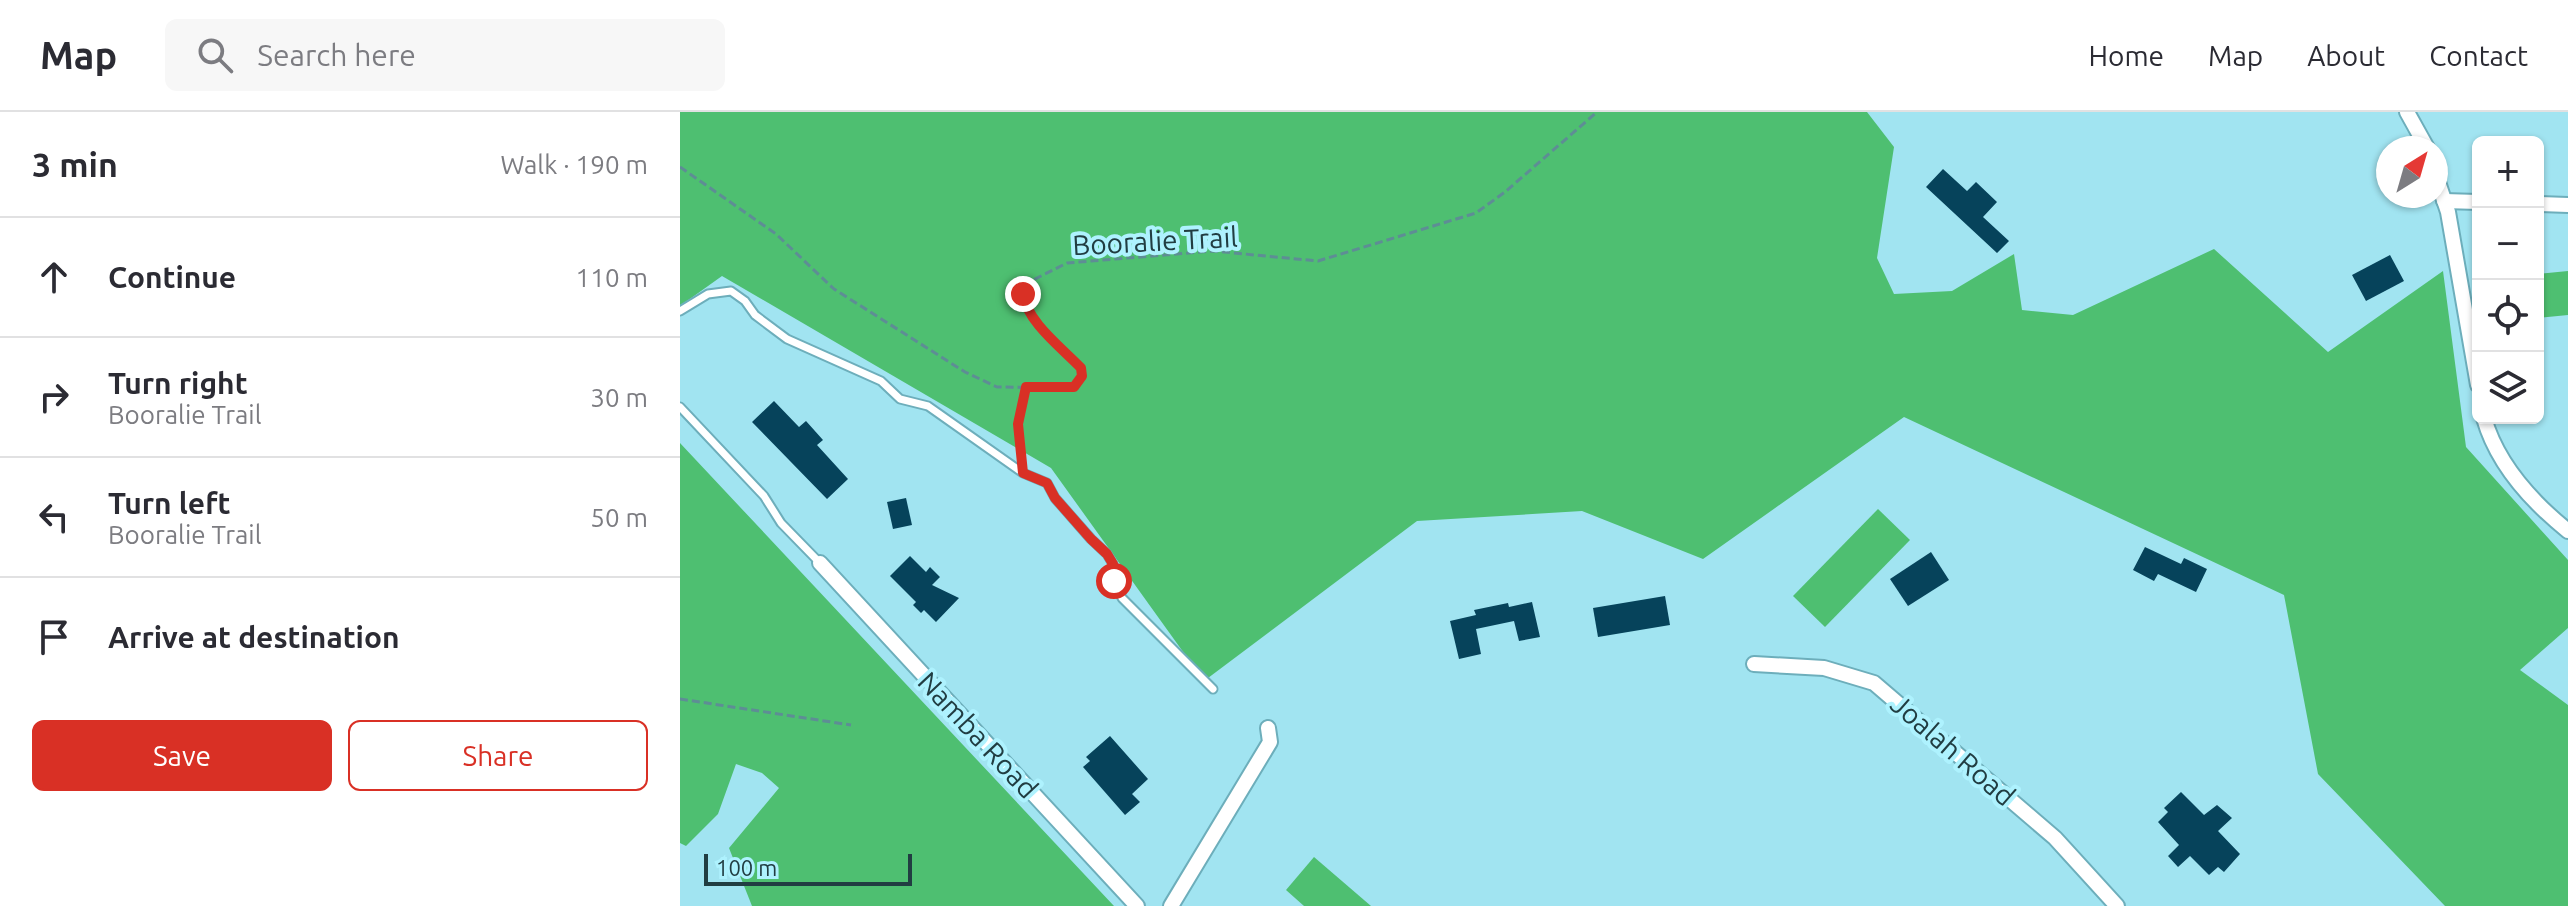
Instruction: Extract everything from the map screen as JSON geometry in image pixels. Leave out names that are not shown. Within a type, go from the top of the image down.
[{"type":"street","points":[[2407,112],[2420,136]]},
{"type":"street","points":[[2448,201],[2472,202]]},
{"type":"street","points":[[2544,204],[2568,205]]},
{"type":"street","points":[[2445,208],[2472,353]]},
{"type":"street","points":[[2486,424],[2488,434],[2523,488],[2546,514],[2568,531]]},
{"type":"street","name":"Namba Road","points":[[820,563],[1137,906]]},
{"type":"street","name":"Joalah Road","points":[[1754,664],[1824,668],[1874,683],[2055,838],[2117,906]]},
{"type":"street","points":[[1171,906],[1270,742],[1268,728]]},
{"type":"lane","points":[[680,311],[708,294],[731,291],[745,301],[755,315],[787,339],[881,381],[900,399],[928,406],[1023,473],[1047,483],[1055,498],[1107,554],[1113,564],[1114,581],[1122,598],[1213,689]]},
{"type":"lane","points":[[680,407],[764,496],[781,523],[820,563]]},
{"type":"path","name":"Booralie Trail","points":[[680,167],[776,234],[834,289],[965,372],[997,387],[1074,387],[1082,376],[1081,368],[1024,303],[1023,294],[1035,279],[1067,263],[1213,251],[1318,261],[1476,213],[1505,192],[1597,112]]},
{"type":"path","points":[[1023,473],[1018,424],[1026,387]]},
{"type":"path","points":[[680,699],[851,725]]},
{"type":"green space","points":[[680,112],[1867,112],[1894,147],[1877,258],[1894,294],[1952,291],[2014,254],[2022,310],[2073,315],[2214,249],[2328,352],[2443,271],[2466,447],[2568,560],[2568,628],[2520,670],[2568,705],[2568,906],[2445,906],[2318,774],[2284,595],[1904,417],[1703,559],[1582,511],[1417,521],[1204,681],[1051,468],[722,276],[680,306]]},
{"type":"green space","points":[[2568,271],[2568,315],[2544,317],[2544,273]]},
{"type":"green space","points":[[680,443],[1114,906],[752,906],[729,848],[779,788],[762,773],[736,764],[718,814],[686,846],[680,843]]},
{"type":"green space","points":[[1878,509],[1910,540],[1825,627],[1793,596]]},
{"type":"green space","points":[[1314,857],[1371,906],[1304,906],[1286,890]]},
{"type":"building","points":[[1943,169],[1967,191],[1976,182],[1997,202],[1983,217],[2009,241],[1997,253],[1926,187]]},
{"type":"building","points":[[2390,255],[2404,281],[2366,301],[2352,275]]},
{"type":"building","points":[[774,401],[799,427],[806,421],[823,440],[817,445],[848,479],[827,499],[752,422]]},
{"type":"building","points":[[906,498],[912,525],[893,529],[887,502]]},
{"type":"building","points":[[2145,547],[2181,564],[2184,558],[2207,569],[2196,592],[2158,574],[2154,581],[2133,570]]},
{"type":"building","points":[[1931,552],[1949,580],[1908,606],[1890,579]]},
{"type":"building","points":[[910,556],[926,572],[930,567],[940,577],[932,585],[959,598],[936,622],[924,610],[921,613],[913,605],[916,602],[890,576]]},
{"type":"building","points":[[1665,596],[1670,625],[1598,637],[1593,608]]},
{"type":"building","points":[[1532,602],[1540,637],[1519,641],[1514,621],[1476,629],[1481,654],[1459,659],[1450,621],[1476,615],[1474,610]]},
{"type":"building","points":[[1110,736],[1148,779],[1132,794],[1140,802],[1125,815],[1083,767],[1090,761],[1086,757]]},
{"type":"building","points":[[2181,792],[2204,815],[2217,805],[2232,818],[2218,831],[2240,854],[2224,872],[2218,867],[2209,875],[2190,856],[2178,867],[2168,856],[2179,845],[2158,822],[2168,812],[2164,808]]},
{"type":"route","points":[[1023,294],[1024,303],[1081,368],[1082,376],[1074,387],[1026,387],[1018,424],[1023,473],[1047,483],[1055,498],[1107,554],[1113,564],[1114,581]]}]
